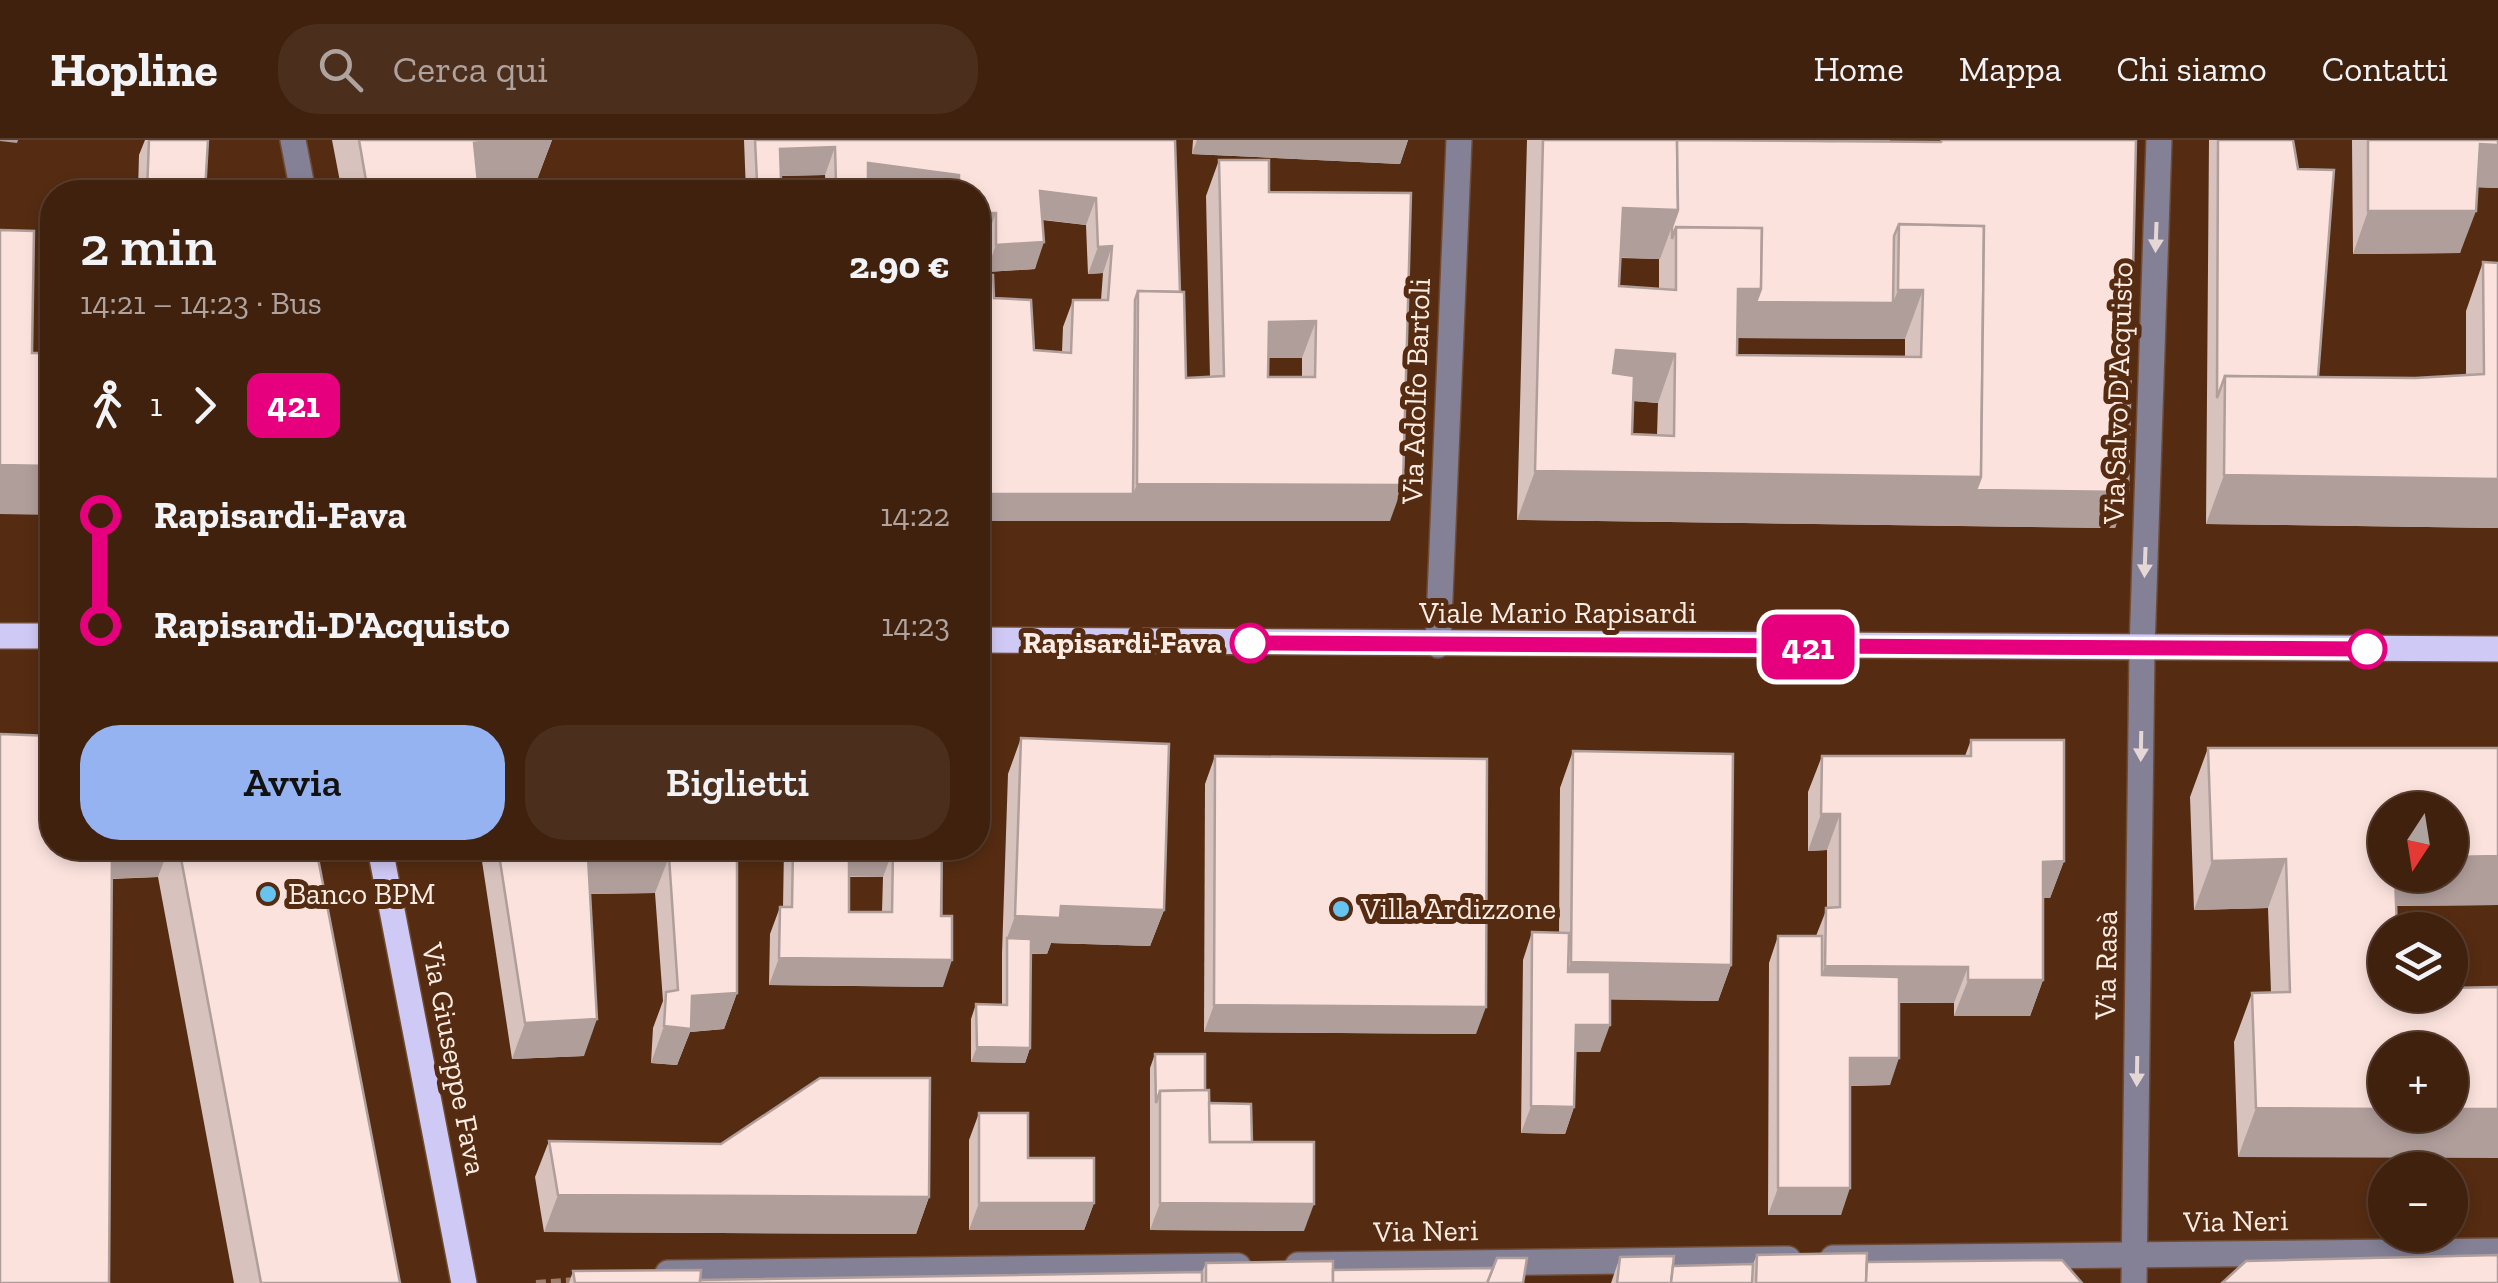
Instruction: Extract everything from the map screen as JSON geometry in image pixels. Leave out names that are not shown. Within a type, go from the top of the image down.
[{"type":"main road","points":[[0,636],[40,636]]},
{"type":"main road","name":"Viale Mario Rapisardi","points":[[990,640],[2498,649]]},
{"type":"main road","name":"Via Giuseppe Fava","points":[[382,860],[464,1283]]},
{"type":"street","points":[[293,140],[301,180]]},
{"type":"street","name":"Via Adolfo Bartoli","points":[[1438,645],[1459,140]]},
{"type":"street","name":"Via Salvo D'Acquisto","points":[[2142,648],[2159,140]]},
{"type":"street","name":"Via Rasà","points":[[2134,1283],[2142,648]]},
{"type":"street","name":"Via Neri","points":[[657,1273],[2498,1251]]},
{"type":"path","points":[[536,1283],[657,1273]]},
{"type":"building","points":[[149,140],[208,140],[206,180],[147,180]]},
{"type":"building","points":[[359,140],[511,140],[474,143],[478,180],[366,180]]},
{"type":"building","points":[[755,140],[1175,140],[1180,292],[1138,291],[1135,300],[1133,494],[990,494],[990,275],[994,298],[1031,300],[1034,350],[1071,353],[1073,300],[1108,300],[1112,246],[1098,247],[1096,198],[1040,191],[1044,242],[996,245],[996,213],[990,213],[990,180],[959,180],[959,175],[868,163],[868,180],[836,180],[835,147],[780,149],[781,179],[757,180]]},
{"type":"building","points":[[1543,140],[1677,140],[1678,210],[1623,208],[1619,286],[1676,290],[1676,227],[1762,228],[1761,289],[1738,289],[1737,355],[1921,357],[1923,290],[1898,290],[1899,224],[1984,226],[1981,477],[1535,471]],"holes":[[[1616,350],[1675,354],[1674,436],[1632,434],[1634,376],[1613,373]]]},
{"type":"building","points":[[1677,140],[2136,140],[2128,492],[1976,490],[1981,477],[1984,226],[1899,224],[1894,236],[1893,303],[1756,302],[1761,289],[1762,228],[1676,227],[1672,239],[1678,210]]},
{"type":"building","points":[[2218,140],[2293,140],[2298,169],[2334,170],[2318,377],[2225,376],[2217,398]]},
{"type":"building","points":[[2368,140],[2498,140],[2498,145],[2480,144],[2476,211],[2368,211]]},
{"type":"building","points":[[1219,160],[1269,160],[1269,192],[1411,193],[1403,485],[1137,484],[1138,291],[1184,292],[1186,378],[1224,376]],"holes":[[[1316,321],[1315,377],[1268,377],[1269,322]]]},
{"type":"building","points":[[0,230],[34,231],[32,353],[40,353],[40,466],[0,465]]},
{"type":"building","points":[[2483,262],[2498,263],[2498,479],[2224,475],[2225,376],[2415,378],[2484,374]]},
{"type":"building","points":[[0,734],[40,736],[40,860],[112,860],[109,1283],[0,1283]]},
{"type":"building","points":[[1021,738],[1169,744],[1164,910],[1061,906],[1060,918],[1015,916]]},
{"type":"building","points":[[1971,740],[2064,740],[2064,861],[2043,862],[2043,980],[1968,980],[1968,967],[1825,966],[1826,908],[1840,907],[1840,814],[1821,814],[1822,756],[1971,756]]},
{"type":"building","points":[[2208,748],[2498,748],[2498,856],[2468,857],[2468,792],[2368,792],[2368,892],[2396,892],[2396,912],[2368,912],[2368,1012],[2468,1012],[2468,988],[2498,987],[2498,1109],[2468,1109],[2468,1032],[2368,1032],[2368,1109],[2256,1108],[2252,993],[2290,992],[2286,859],[2212,861]]},
{"type":"building","points":[[1573,751],[1733,754],[1731,965],[1571,962]]},
{"type":"building","name":"Villa Ardizzone","points":[[1215,756],[1487,759],[1486,1007],[1214,1005]]},
{"type":"building","points":[[181,860],[318,860],[400,1283],[261,1283]]},
{"type":"building","points":[[500,860],[588,860],[597,1019],[525,1023]]},
{"type":"building","points":[[669,860],[737,860],[737,993],[692,996],[691,1029],[664,1026],[666,992],[678,990]]},
{"type":"building","points":[[793,860],[849,860],[849,912],[892,912],[893,860],[942,860],[941,916],[952,916],[952,960],[779,958],[780,907],[792,907]]},
{"type":"building","points":[[1532,932],[1569,933],[1568,972],[1610,972],[1610,1025],[1576,1025],[1574,1107],[1531,1106]]},
{"type":"building","points":[[1778,936],[1822,936],[1822,975],[1899,977],[1899,1058],[1850,1058],[1850,1188],[1778,1188]]},
{"type":"building","points":[[1007,938],[1031,939],[1030,1048],[977,1047],[976,1004],[1007,1005]]},
{"type":"building","points":[[1155,1054],[1205,1054],[1205,1090],[1160,1091],[1156,1103]]},
{"type":"building","points":[[820,1078],[930,1078],[929,1197],[558,1195],[549,1141],[721,1144]]},
{"type":"building","points":[[1209,1090],[1210,1142],[1314,1142],[1314,1204],[1160,1203],[1160,1091]]},
{"type":"building","points":[[1209,1103],[1251,1104],[1252,1142],[1210,1142]]},
{"type":"building","points":[[979,1113],[1028,1113],[1028,1158],[1094,1158],[1094,1203],[979,1203]]},
{"type":"building","points":[[1867,1253],[1866,1283],[1756,1283],[1757,1255]]},
{"type":"building","points":[[2498,1255],[2498,1283],[2222,1283],[2246,1261]]},
{"type":"building","points":[[1674,1256],[1671,1283],[1617,1283],[1620,1257]]},
{"type":"building","points":[[1497,1258],[1527,1258],[1523,1283],[1487,1283]]},
{"type":"building","points":[[2062,1260],[2082,1283],[1866,1283],[1867,1262]]},
{"type":"building","points":[[1333,1261],[1333,1283],[1206,1283],[1206,1263]]},
{"type":"building","points":[[1753,1264],[1752,1283],[1671,1283],[1673,1266]]},
{"type":"building","points":[[1493,1268],[1487,1283],[1333,1283],[1333,1270]]},
{"type":"building","points":[[701,1270],[700,1283],[575,1283],[573,1271]]},
{"type":"building","points":[[1202,1272],[1202,1283],[700,1283],[700,1280]]},
{"type":"bus line","name":"421","points":[[1250,643],[2367,649]]},
{"type":"place","name":"Rapisardi-Fava","points":[[1250,643]]},
{"type":"place","name":"Banco BPM","points":[[268,894]]},
{"type":"place","name":"Villa Ardizzone","points":[[1341,909]]}]
